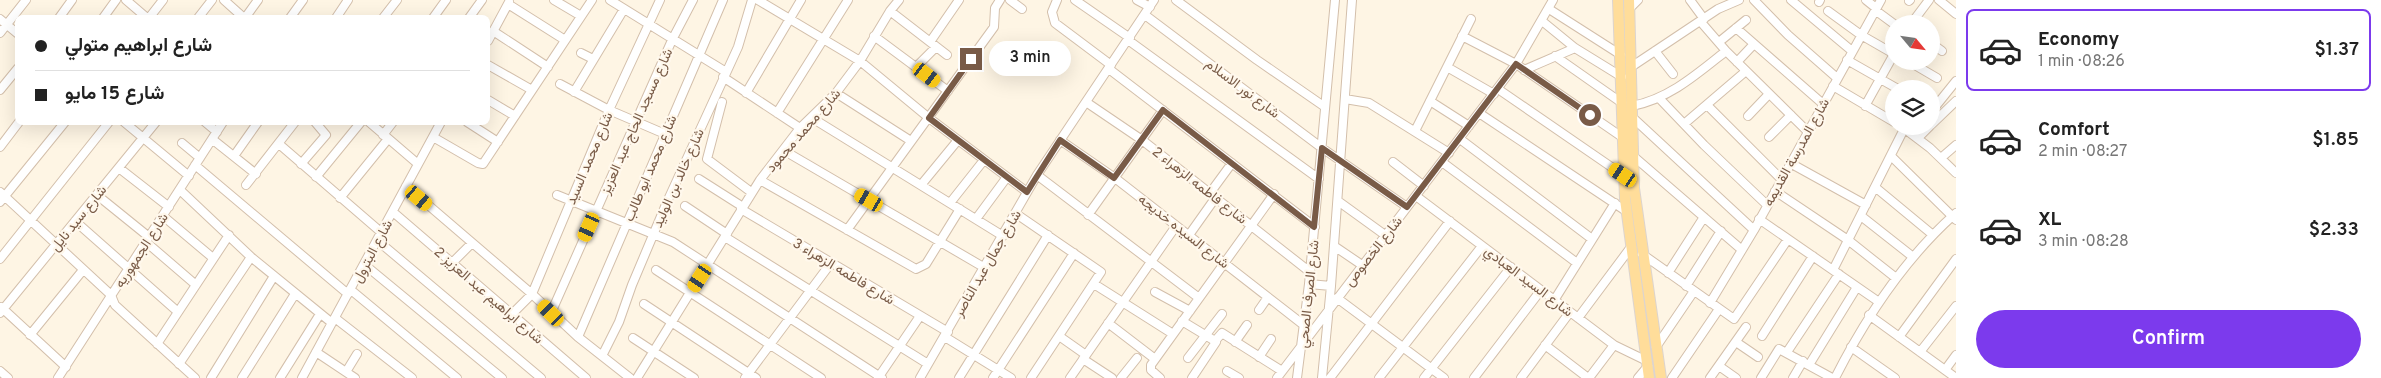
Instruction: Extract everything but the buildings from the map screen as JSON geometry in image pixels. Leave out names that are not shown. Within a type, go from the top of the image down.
[{"type":"main road","points":[[1624,5],[1621,55],[1622,77],[1627,105],[1632,117],[1635,197],[1661,378]]},
{"type":"main road","points":[[1624,5],[1631,67],[1622,137],[1623,175],[1626,211],[1649,378]]},
{"type":"street","points":[[0,32],[3,22],[26,0]]},
{"type":"street","points":[[60,15],[72,0]]},
{"type":"street","points":[[104,15],[116,0]]},
{"type":"street","points":[[126,0],[144,15]]},
{"type":"street","points":[[150,15],[163,0]]},
{"type":"street","points":[[200,15],[212,0]]},
{"type":"street","points":[[224,0],[241,15]]},
{"type":"street","points":[[245,15],[258,0]]},
{"type":"street","points":[[292,15],[303,0]]},
{"type":"street","points":[[338,15],[348,0]]},
{"type":"street","points":[[385,15],[397,0]]},
{"type":"street","points":[[435,15],[446,0]]},
{"type":"street","points":[[471,15],[482,0]]},
{"type":"street","points":[[554,0],[581,16]]},
{"type":"street","points":[[433,137],[483,164],[592,0]]},
{"type":"street","points":[[610,0],[698,55],[746,93],[800,128]]},
{"type":"street","name":"شارع محمد السيد","points":[[532,294],[609,110],[660,0]]},
{"type":"street","name":"شارع مسجد الحاج عبد العزيز","points":[[551,313],[672,40],[693,0]]},
{"type":"street","name":"شارع محمد ابو طالب","points":[[578,337],[723,0]]},
{"type":"street","name":"شارع خالد بن الوليد","points":[[602,356],[619,322],[654,233],[738,47],[752,0]]},
{"type":"street","points":[[758,0],[860,61],[929,118],[1027,192]]},
{"type":"street","points":[[746,93],[801,0]]},
{"type":"street","points":[[777,113],[848,0]]},
{"type":"street","name":"شارع محمد محمود","points":[[637,378],[760,180],[800,128],[836,93],[860,61],[890,10],[899,0]]},
{"type":"street","points":[[916,67],[933,44],[958,0]]},
{"type":"street","points":[[847,230],[994,28],[996,8],[1000,0]]},
{"type":"street","points":[[1010,0],[1022,9]]},
{"type":"street","points":[[1057,0],[1052,12],[1055,23],[1163,110],[1274,194],[1314,227]]},
{"type":"street","points":[[1075,0],[1319,179]]},
{"type":"street","points":[[1137,0],[1152,4]]},
{"type":"street","points":[[1176,0],[1325,107]]},
{"type":"street","name":"شارع الصرف الصحي","points":[[1297,378],[1305,326],[1335,0]]},
{"type":"street","name":"شارع الصرف الصحي","points":[[1322,378],[1338,201],[1352,0]]},
{"type":"street","name":"شارع الخصوص","points":[[1280,375],[1362,265],[1496,92],[1516,64],[1553,0]]},
{"type":"street","points":[[1624,5],[1638,0]]},
{"type":"street","points":[[1715,0],[1722,7]]},
{"type":"street","points":[[1631,67],[1722,7],[1739,0]]},
{"type":"street","points":[[1754,0],[1788,35],[1837,78]]},
{"type":"street","points":[[1791,0],[1852,51]]},
{"type":"street","points":[[1866,0],[1885,16]]},
{"type":"street","name":"شارع المدرسة القديمه","points":[[1710,303],[1754,230],[1881,0]]},
{"type":"street","points":[[1918,15],[1929,0]]},
{"type":"street","points":[[1939,0],[1956,14]]},
{"type":"street","points":[[1693,1],[1702,20],[1726,51],[1807,131]]},
{"type":"street","points":[[490,36],[509,2],[566,40]]},
{"type":"street","name":"شارع جمال عبد الناصر","points":[[920,378],[1037,175],[1152,4]]},
{"type":"street","points":[[574,92],[624,9]]},
{"type":"street","points":[[1549,9],[1621,55]]},
{"type":"street","points":[[890,10],[947,55]]},
{"type":"street","points":[[1828,11],[1861,36],[1885,49]]},
{"type":"street","name":"شارع نور الاسلام","points":[[1145,15],[1322,148],[1407,207]]},
{"type":"street","points":[[1415,131],[1470,19]]},
{"type":"street","points":[[1719,42],[1746,20]]},
{"type":"street","points":[[1542,21],[1575,48],[1622,77]]},
{"type":"street","points":[[3,22],[15,32]]},
{"type":"street","points":[[1736,28],[1823,104]]},
{"type":"street","points":[[493,31],[548,66]]},
{"type":"street","points":[[874,36],[948,91]]},
{"type":"street","points":[[1462,36],[1516,64],[1622,137]]},
{"type":"street","points":[[1737,62],[1754,44]]},
{"type":"street","points":[[1524,70],[1575,48]]},
{"type":"street","points":[[1656,51],[1673,74]]},
{"type":"street","points":[[1555,56],[1627,105],[1659,98],[1677,88],[1726,51]]},
{"type":"street","points":[[581,53],[593,59]]},
{"type":"street","points":[[1847,60],[1885,82]]},
{"type":"street","points":[[490,66],[532,90]]},
{"type":"street","points":[[1447,67],[1496,92],[1623,175]]},
{"type":"street","points":[[1865,106],[1885,70]]},
{"type":"street","points":[[1923,70],[1937,78]]},
{"type":"street","points":[[1684,124],[1708,106],[1746,71]]},
{"type":"street","points":[[0,90],[15,72]]},
{"type":"street","points":[[1940,101],[1956,81]]},
{"type":"street","points":[[560,84],[609,110],[665,134]]},
{"type":"street","points":[[1833,86],[1885,117]]},
{"type":"street","points":[[836,93],[911,141]]},
{"type":"street","points":[[1748,116],[1769,94]]},
{"type":"street","points":[[1659,98],[1767,205]]},
{"type":"street","points":[[1345,99],[1366,102],[1449,152]]},
{"type":"street","points":[[1940,117],[1956,100]]},
{"type":"street","points":[[490,101],[514,116]]},
{"type":"street","points":[[1430,101],[1470,126]]},
{"type":"street","name":"شارع خالد بن الوليد","points":[[722,102],[707,159],[752,192]]},
{"type":"street","name":"شارع فاطمه الزهراء 2","points":[[1086,102],[1142,140],[1310,272]]},
{"type":"street","points":[[1708,106],[1781,179]]},
{"type":"street","points":[[1088,215],[1163,110]]},
{"type":"street","points":[[1479,114],[1626,211]]},
{"type":"street","points":[[1769,137],[1790,115]]},
{"type":"street","points":[[1632,117],[1754,230]]},
{"type":"street","points":[[812,118],[1003,236]]},
{"type":"street","points":[[0,147],[17,125]]},
{"type":"street","points":[[62,125],[1,197],[30,221],[111,296],[115,305],[195,378]]},
{"type":"street","points":[[0,259],[107,125]]},
{"type":"street","points":[[127,125],[189,176]]},
{"type":"street","name":"شارع سيد نايل","points":[[1,310],[153,125]]},
{"type":"street","points":[[207,125],[214,136],[234,156],[256,174]]},
{"type":"street","name":"شارع الجمهوريه","points":[[58,378],[220,125]]},
{"type":"street","points":[[234,156],[256,125]]},
{"type":"street","points":[[246,186],[293,125]]},
{"type":"street","points":[[301,164],[326,135],[318,125]]},
{"type":"street","points":[[316,176],[358,125]]},
{"type":"street","points":[[372,125],[418,164]]},
{"type":"street","points":[[340,198],[386,137],[391,125]]},
{"type":"street","name":"شارع البترول","points":[[302,378],[439,125]]},
{"type":"street","points":[[472,125],[498,142]]},
{"type":"street","points":[[1787,352],[1836,272],[1848,240],[1899,135]]},
{"type":"street","points":[[1916,136],[1956,173]]},
{"type":"street","points":[[1460,139],[1592,239]]},
{"type":"street","points":[[921,185],[958,140]]},
{"type":"street","name":"شارع السيده خديجه","points":[[1060,140],[1114,178],[1305,326]]},
{"type":"street","points":[[182,144],[200,158]]},
{"type":"street","points":[[278,144],[316,176],[380,237],[541,378]]},
{"type":"street","points":[[1941,158],[1956,144]]},
{"type":"street","points":[[783,150],[985,268]]},
{"type":"street","points":[[1632,155],[1742,250]]},
{"type":"street","points":[[1761,378],[1777,350],[1781,349],[1832,377],[1896,278],[1913,257],[1955,216],[1890,156]]},
{"type":"street","points":[[950,203],[984,160]]},
{"type":"street","points":[[1393,162],[1424,186]]},
{"type":"street","points":[[1442,162],[1577,263]]},
{"type":"street","points":[[1189,235],[1232,163]]},
{"type":"street","points":[[1790,163],[1866,205]]},
{"type":"street","points":[[195,165],[457,378]]},
{"type":"street","points":[[119,168],[169,207]]},
{"type":"street","points":[[1037,175],[1199,298]]},
{"type":"street","points":[[976,219],[1007,177]]},
{"type":"street","name":"شارع فاطمه الزهراء 3","points":[[699,179],[742,208],[920,316],[974,355],[1011,378]]},
{"type":"street","points":[[760,180],[910,267],[922,268],[960,209]]},
{"type":"street","points":[[406,186],[532,294],[578,337],[630,378]]},
{"type":"street","points":[[1875,187],[1933,236]]},
{"type":"street","points":[[180,190],[295,294],[320,314],[333,321],[412,378]]},
{"type":"street","points":[[1775,191],[1848,240],[1896,278]]},
{"type":"street","points":[[1160,378],[1151,370],[1150,365],[1274,194]]},
{"type":"street","points":[[97,195],[196,285]]},
{"type":"street","points":[[558,195],[654,233],[692,252],[790,319],[880,377],[920,316]]},
{"type":"street","name":"شارع السيد العبادي","points":[[1416,196],[1614,345],[1647,364]]},
{"type":"street","points":[[1338,201],[1385,235]]},
{"type":"street","points":[[1554,299],[1615,203]]},
{"type":"street","points":[[685,206],[812,291],[928,364]]},
{"type":"street","name":"شارع ابراهيم عبد العزيز 2","points":[[393,212],[586,378]]},
{"type":"street","points":[[1015,213],[1100,271],[1100,275],[1030,378]]},
{"type":"street","points":[[163,216],[213,258]]},
{"type":"street","points":[[1861,216],[1913,257]]},
{"type":"street","points":[[1668,273],[1676,253],[1704,217]]},
{"type":"street","points":[[1759,219],[1879,302]]},
{"type":"street","points":[[75,221],[178,312]]},
{"type":"street","points":[[1330,378],[1450,222]]},
{"type":"street","points":[[1070,378],[1176,226]]},
{"type":"street","points":[[1686,286],[1720,232]]},
{"type":"street","points":[[157,344],[228,235]]},
{"type":"street","points":[[959,378],[1048,235]]},
{"type":"street","points":[[1642,254],[1732,318],[1736,317],[1788,239]]},
{"type":"street","points":[[452,263],[472,242]]},
{"type":"street","points":[[1334,246],[1362,265]]},
{"type":"street","points":[[1379,378],[1482,246]]},
{"type":"street","points":[[1578,318],[1631,247]]},
{"type":"street","points":[[993,378],[1074,252]]},
{"type":"street","points":[[179,364],[251,256]]},
{"type":"street","points":[[1762,336],[1813,256]]},
{"type":"street","points":[[1899,337],[1956,259]]},
{"type":"street","points":[[747,376],[831,263]]},
{"type":"street","points":[[364,265],[502,378]]},
{"type":"street","points":[[1424,378],[1511,268]]},
{"type":"street","points":[[30,334],[83,270]]},
{"type":"street","points":[[656,270],[821,378]]},
{"type":"street","points":[[211,378],[274,276]]},
{"type":"street","points":[[1094,284],[1173,334]]},
{"type":"street","points":[[1309,284],[1331,286]]},
{"type":"street","points":[[1793,378],[1806,363],[1857,287]]},
{"type":"street","points":[[1474,378],[1541,290]]},
{"type":"street","points":[[1155,292],[1190,311]]},
{"type":"street","points":[[1656,347],[1694,292]]},
{"type":"street","points":[[242,378],[295,294]]},
{"type":"street","points":[[512,314],[532,294]]},
{"type":"street","points":[[1259,310],[1268,297]]},
{"type":"street","points":[[1337,298],[1444,378]]},
{"type":"street","points":[[644,304],[672,321],[747,376],[756,378]]},
{"type":"street","points":[[1920,352],[1956,306]]},
{"type":"street","points":[[1672,378],[1719,309]]},
{"type":"street","points":[[1,310],[66,367]]},
{"type":"street","points":[[1523,377],[1570,312]]},
{"type":"street","points":[[280,378],[320,314]]},
{"type":"street","points":[[1188,358],[1222,314]]},
{"type":"street","points":[[1870,316],[1956,378]]},
{"type":"street","points":[[1182,321],[1216,342]]},
{"type":"street","points":[[1108,323],[1155,359]]},
{"type":"street","points":[[1235,342],[1247,325]]},
{"type":"street","points":[[1710,378],[1746,327]]},
{"type":"street","points":[[1192,378],[1222,333],[1259,357],[1280,375]]},
{"type":"street","points":[[1059,336],[1112,378]]},
{"type":"street","points":[[633,338],[694,378]]},
{"type":"street","points":[[1259,357],[1271,339]]},
{"type":"street","points":[[1736,342],[1758,357]]},
{"type":"street","points":[[1546,345],[1588,378],[1614,345]]},
{"type":"street","points":[[1851,347],[1895,378]]},
{"type":"street","points":[[316,352],[355,378]]},
{"type":"street","points":[[346,372],[357,354]]},
{"type":"street","points":[[1945,370],[1956,355]]},
{"type":"street","points":[[1121,378],[1137,358]]},
{"type":"street","points":[[1638,378],[1647,364]]},
{"type":"street","points":[[1719,366],[1736,378]]},
{"type":"street","points":[[0,371],[8,378]]},
{"type":"street","points":[[1227,371],[1238,378]]},
{"type":"route","points":[[971,59],[929,118],[1027,192],[1060,140],[1114,178],[1163,110],[1314,227],[1322,148],[1407,207],[1516,64],[1590,115]]}]
